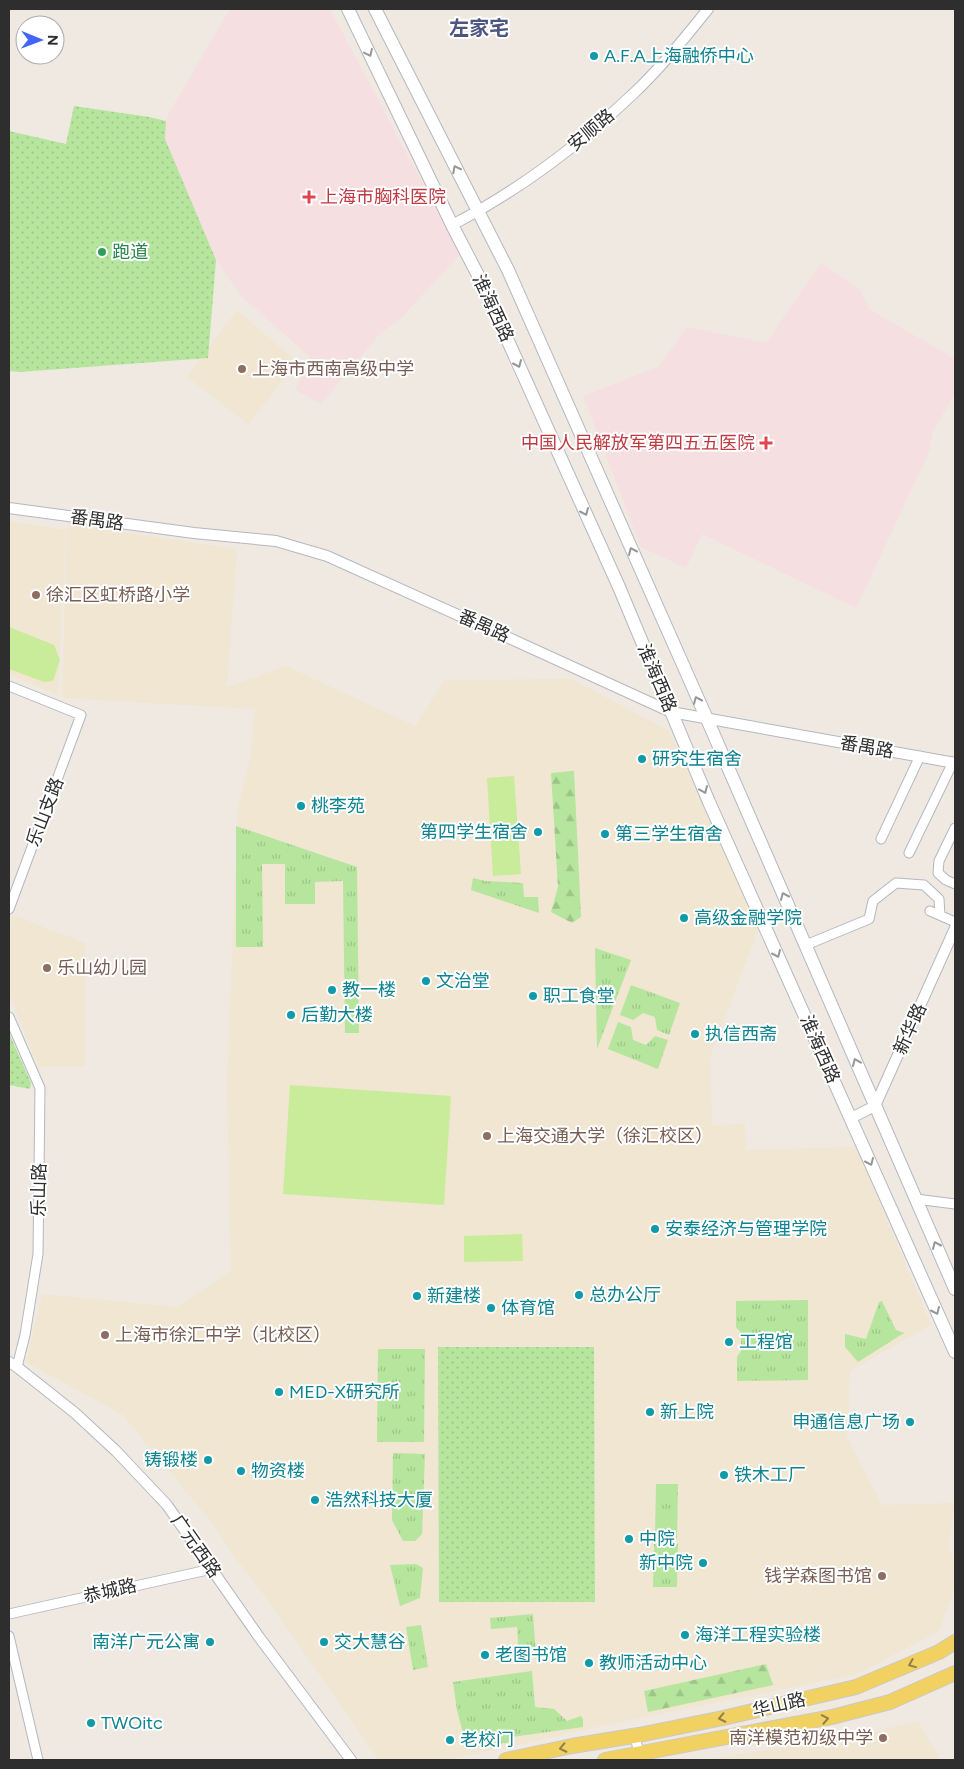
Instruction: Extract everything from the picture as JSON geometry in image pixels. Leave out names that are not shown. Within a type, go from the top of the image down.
[{"type":"main road","name":"淮海西路","points":[[348,9],[480,279],[619,588],[713,811],[955,1352]]},
{"type":"main road","name":"淮海西路","points":[[375,9],[508,270],[707,719],[955,1289]]},
{"type":"main road","name":"华山路","points":[[506,1760],[723,1718],[856,1687],[939,1652],[955,1642]]},
{"type":"main road","name":"华山路","points":[[605,1760],[641,1757],[842,1715],[890,1702],[955,1673]]},
{"type":"street","name":"安顺路","points":[[452,225],[478,212],[538,172],[589,132],[634,94],[708,9]]},
{"type":"street","name":"番禺路","points":[[9,508],[194,533],[276,541],[327,556],[671,712],[954,762]]},
{"type":"street","name":"乐山支路","points":[[9,686],[81,715],[9,909]]},
{"type":"street","points":[[882,839],[920,756]]},
{"type":"street","points":[[909,853],[954,762]]},
{"type":"street","points":[[955,828],[940,861],[938,873],[946,880],[955,884]]},
{"type":"street","points":[[806,945],[869,919],[873,901],[896,884],[924,885],[939,899],[940,915]]},
{"type":"street","points":[[930,911],[955,922]]},
{"type":"street","name":"新华路","points":[[875,1106],[955,928]]},
{"type":"street","name":"乐山路","points":[[9,1017],[40,1088],[38,1254],[25,1335],[13,1365]]},
{"type":"street","points":[[850,1118],[875,1106]]},
{"type":"street","points":[[916,1199],[955,1204]]},
{"type":"street","name":"广元西路","points":[[13,1365],[75,1413],[116,1451],[167,1505],[259,1638],[351,1760]]},
{"type":"street","name":"恭城路","points":[[9,1614],[212,1569]]},
{"type":"street","points":[[9,1636],[38,1760]]},
{"type":"street","points":[[635,1736],[641,1757]]},
{"type":"shaded area","name":"上海市胸科医院","points":[[230,9],[330,9],[460,254],[403,316],[378,336],[321,404],[296,390],[309,356],[241,296],[216,260],[164,139],[166,121],[170,111]]},
{"type":"shaded area","name":"中国人民解放军第四五五医院","points":[[821,263],[861,291],[869,309],[955,359],[955,393],[932,433],[929,452],[856,608],[702,534],[686,568],[641,547],[583,396],[658,367],[687,327],[766,343]]},
{"type":"shaded area","name":"上海市西南高级中学","points":[[237,310],[297,362],[248,424],[187,377]]},
{"type":"shaded area","name":"徐汇区虹桥路小学","points":[[9,521],[66,530],[58,695],[9,675]]},
{"type":"shaded area","name":"上海交通大学（徐汇校区）","points":[[67,524],[237,549],[227,687],[284,667],[284,665],[415,726],[445,680],[571,679],[669,731],[759,927],[710,1057],[712,1125],[745,1124],[746,1150],[856,1147],[931,1325],[850,1371],[847,1437],[882,1505],[955,1503],[948,1547],[955,1563],[955,1587],[939,1631],[857,1674],[611,1724],[449,1760],[379,1760],[213,1524],[123,1415],[26,1362],[42,1294],[177,1307],[231,1271],[227,1083],[238,807],[251,754],[255,709],[62,698]]},
{"type":"shaded area","name":"乐山幼儿园","points":[[13,915],[85,943],[85,1066],[38,1067],[9,993],[9,928]]},
{"type":"shaded area","name":"南洋模范初级中学","points":[[918,1721],[941,1760],[707,1760],[878,1731]]},
{"type":"green space","points":[[74,106],[166,121],[165,139],[216,260],[208,358],[20,372],[9,371],[9,131],[66,144]]},
{"type":"green space","points":[[9,627],[54,645],[60,660],[53,681],[44,682],[9,669]]},
{"type":"green space","points":[[574,771],[581,917],[572,923],[551,912],[558,887],[551,773]]},
{"type":"green space","points":[[514,776],[521,874],[493,876],[487,778]]},
{"type":"green space","points":[[236,826],[357,867],[359,1033],[345,1033],[343,881],[315,882],[315,904],[285,904],[285,864],[262,864],[263,947],[236,947]]},
{"type":"green space","points":[[473,878],[485,881],[523,883],[524,897],[538,897],[539,913],[471,890]]},
{"type":"green space","points":[[595,948],[631,960],[597,1049]]},
{"type":"green space","points":[[631,985],[680,1003],[669,1035],[657,1030],[655,1017],[643,1013],[633,1020],[620,1015]]},
{"type":"green space","points":[[618,1022],[631,1027],[633,1040],[646,1045],[655,1036],[668,1040],[658,1069],[608,1049]]},
{"type":"green space","points":[[9,1033],[31,1083],[30,1089],[9,1085]]},
{"type":"green space","points":[[290,1085],[451,1096],[444,1205],[283,1194]]},
{"type":"green space","points":[[522,1234],[523,1261],[464,1262],[464,1236]]},
{"type":"green space","points":[[808,1300],[808,1380],[737,1381],[737,1357],[741,1351],[741,1333],[736,1327],[736,1301]]},
{"type":"green space","points":[[882,1301],[896,1330],[904,1333],[858,1362],[845,1347],[845,1334],[866,1339],[879,1302]]},
{"type":"green space","points":[[438,1347],[594,1347],[595,1602],[439,1602]]},
{"type":"green space","points":[[378,1349],[425,1349],[424,1442],[377,1442]]},
{"type":"green space","points":[[393,1453],[425,1454],[422,1534],[415,1541],[403,1541],[392,1520]]},
{"type":"green space","points":[[656,1484],[678,1484],[677,1539],[655,1538]]},
{"type":"green space","points":[[654,1544],[678,1544],[677,1587],[653,1587]]},
{"type":"green space","points":[[416,1564],[423,1568],[420,1598],[400,1606],[390,1565]]},
{"type":"green space","points":[[533,1614],[536,1655],[519,1657],[517,1627],[491,1629],[490,1618]]},
{"type":"green space","points":[[421,1625],[428,1667],[413,1670],[406,1627]]},
{"type":"green space","points":[[766,1664],[773,1685],[648,1712],[644,1691]]},
{"type":"green space","points":[[532,1671],[535,1707],[554,1709],[567,1721],[581,1716],[583,1727],[512,1737],[512,1742],[467,1748],[457,1710],[453,1682]]},
{"type":"place","name":"A.F.A上海融侨中心","points":[[594,56]]},
{"type":"place","name":"上海市胸科医院","points":[[309,197]]},
{"type":"place","name":"跑道","points":[[102,252]]},
{"type":"place","name":"上海市西南高级中学","points":[[242,369]]},
{"type":"place","name":"中国人民解放军第四五五医院","points":[[766,443]]},
{"type":"place","name":"徐汇区虹桥路小学","points":[[36,595]]},
{"type":"place","name":"研究生宿舍","points":[[642,759]]},
{"type":"place","name":"桃李苑","points":[[301,806]]},
{"type":"place","name":"第四学生宿舍","points":[[538,832]]},
{"type":"place","name":"第三学生宿舍","points":[[605,834]]},
{"type":"place","name":"高级金融学院","points":[[684,918]]},
{"type":"place","name":"乐山幼儿园","points":[[47,968]]},
{"type":"place","name":"文治堂","points":[[426,981]]},
{"type":"place","name":"教一楼","points":[[332,990]]},
{"type":"place","name":"职工食堂","points":[[533,996]]},
{"type":"place","name":"后勤大楼","points":[[291,1015]]},
{"type":"place","name":"执信西斋","points":[[695,1034]]},
{"type":"place","name":"上海交通大学（徐汇校区）","points":[[487,1136]]},
{"type":"place","name":"安泰经济与管理学院","points":[[655,1229]]},
{"type":"place","name":"总办公厅","points":[[579,1295]]},
{"type":"place","name":"新建楼","points":[[417,1296]]},
{"type":"place","name":"体育馆","points":[[491,1308]]},
{"type":"place","name":"上海市徐汇中学（北校区）","points":[[105,1335]]},
{"type":"place","name":"工程馆","points":[[729,1342]]},
{"type":"place","name":"MED-X研究所","points":[[279,1392]]},
{"type":"place","name":"新上院","points":[[650,1412]]},
{"type":"place","name":"申通信息广场","points":[[910,1422]]},
{"type":"place","name":"铸锻楼","points":[[208,1460]]},
{"type":"place","name":"物资楼","points":[[241,1471]]},
{"type":"place","name":"铁木工厂","points":[[724,1475]]},
{"type":"place","name":"浩然科技大厦","points":[[315,1500]]},
{"type":"place","name":"中院","points":[[629,1539]]},
{"type":"place","name":"新中院","points":[[703,1563]]},
{"type":"place","name":"钱学森图书馆","points":[[882,1576]]},
{"type":"place","name":"海洋工程实验楼","points":[[685,1635]]},
{"type":"place","name":"南洋广元公寓","points":[[210,1642]]},
{"type":"place","name":"交大慧谷","points":[[324,1642]]},
{"type":"place","name":"老图书馆","points":[[485,1655]]},
{"type":"place","name":"教师活动中心","points":[[589,1663]]},
{"type":"place","name":"TWOitc","points":[[91,1723]]},
{"type":"place","name":"南洋模范初级中学","points":[[883,1738]]},
{"type":"place","name":"老校门","points":[[450,1740]]},
{"type":"district","name":"左家宅","points":[[479,28]]}]
